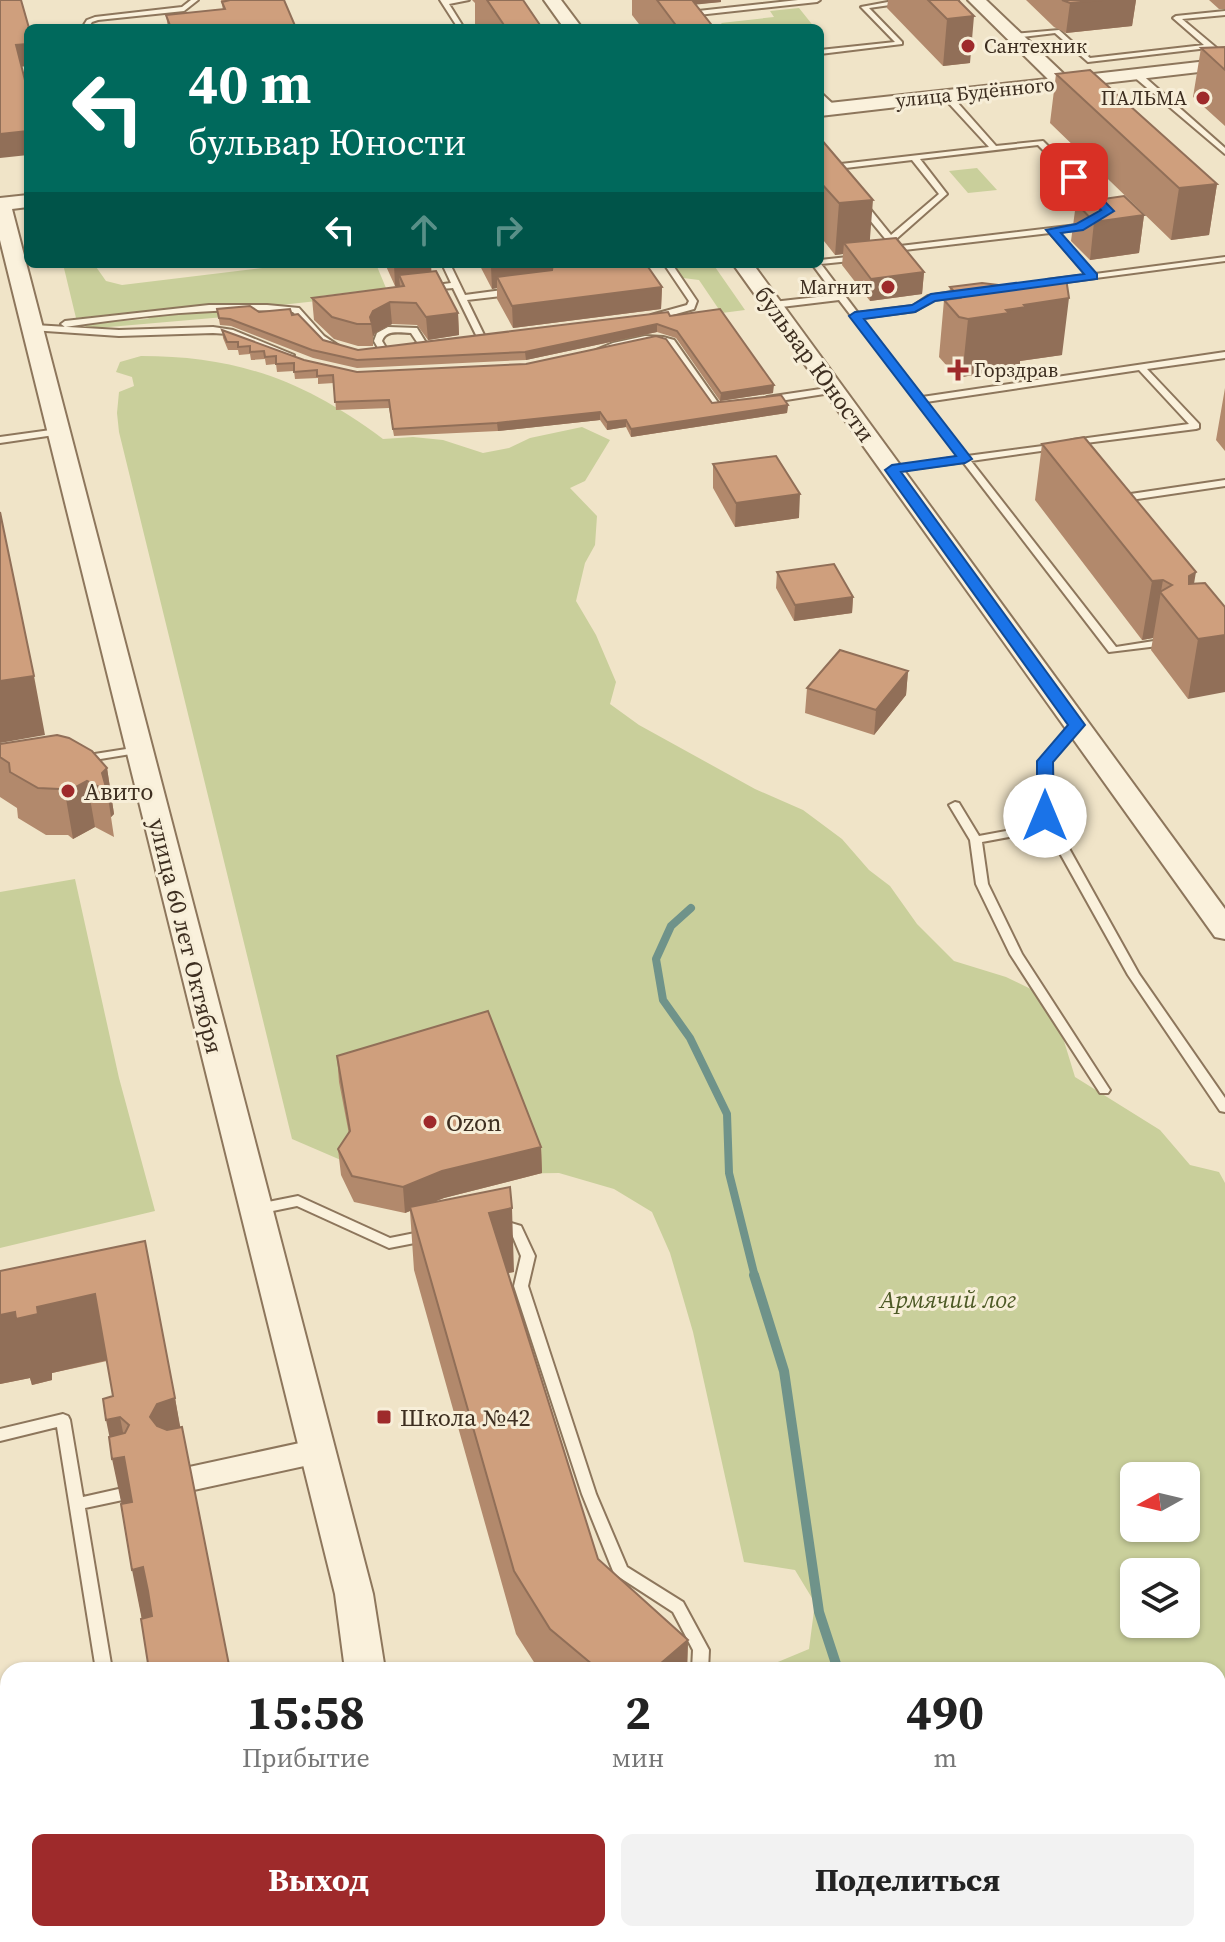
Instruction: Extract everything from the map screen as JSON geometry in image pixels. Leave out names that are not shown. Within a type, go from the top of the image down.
[{"type":"street","points":[[552,0],[570,24]]},
{"type":"street","points":[[976,0],[1062,82]]},
{"type":"street","name":"улица Будённого","points":[[824,104],[946,95],[1225,62]]},
{"type":"street","points":[[0,204],[24,201]]},
{"type":"street","name":"улица 60 лет Октября","points":[[0,204],[354,1594],[364,1662]]},
{"type":"street","name":"бульвар Юности","points":[[746,268],[1225,930]]},
{"type":"street","points":[[180,1481],[318,1451]]},
{"type":"lane","points":[[87,24],[97,18],[184,9],[195,0]]},
{"type":"lane","points":[[458,24],[444,1],[466,0]]},
{"type":"lane","points":[[689,14],[817,0]]},
{"type":"lane","points":[[824,52],[900,43],[857,0]]},
{"type":"lane","points":[[864,7],[888,4]]},
{"type":"lane","points":[[1225,13],[1176,18],[1225,62]]},
{"type":"lane","points":[[1014,36],[1057,31],[1088,60],[1210,46]]},
{"type":"lane","points":[[1136,74],[1225,151]]},
{"type":"lane","points":[[946,95],[994,148]]},
{"type":"lane","points":[[841,179],[832,167],[1040,143],[1108,211],[1079,227],[897,248],[885,252]]},
{"type":"lane","points":[[890,240],[943,194],[914,157]]},
{"type":"lane","points":[[861,203],[897,248]]},
{"type":"lane","points":[[1052,230],[1093,276]]},
{"type":"lane","points":[[824,262],[873,256]]},
{"type":"lane","points":[[1034,284],[1225,259]]},
{"type":"lane","points":[[448,268],[482,339]]},
{"type":"lane","points":[[640,319],[672,315],[691,307],[693,301],[671,268]]},
{"type":"lane","points":[[821,268],[855,316],[1113,650],[1154,644]]},
{"type":"lane","points":[[412,290],[455,285]]},
{"type":"lane","points":[[462,298],[520,291]]},
{"type":"lane","points":[[855,316],[915,308],[931,298],[975,292]]},
{"type":"lane","points":[[773,305],[841,297]]},
{"type":"lane","points":[[34,328],[216,307],[310,308]]},
{"type":"lane","points":[[296,310],[321,338],[349,351]]},
{"type":"lane","points":[[34,328],[119,333],[213,330],[230,332],[295,357]]},
{"type":"lane","points":[[384,351],[378,341],[380,335],[402,328],[414,330],[424,346]]},
{"type":"lane","points":[[467,341],[497,337]]},
{"type":"lane","points":[[589,354],[624,343],[664,338],[671,342],[717,407],[732,405]]},
{"type":"lane","points":[[411,348],[438,344]]},
{"type":"lane","points":[[371,352],[397,349]]},
{"type":"lane","points":[[921,400],[1225,355]]},
{"type":"lane","points":[[892,470],[1196,426],[1141,367]]},
{"type":"lane","points":[[761,401],[834,390]]},
{"type":"lane","points":[[0,440],[58,432]]},
{"type":"lane","points":[[1070,444],[1079,455]]},
{"type":"lane","points":[[1115,500],[1225,483]]},
{"type":"lane","points":[[1106,489],[1125,512]]},
{"type":"lane","points":[[1077,725],[1045,761],[1045,816],[1134,975],[1225,1108]]},
{"type":"lane","points":[[73,761],[139,750]]},
{"type":"lane","points":[[955,805],[976,840],[982,884],[1016,954],[1104,1090]]},
{"type":"lane","points":[[976,840],[1050,826]]},
{"type":"lane","points":[[256,1210],[298,1201],[389,1243],[434,1234]]},
{"type":"lane","points":[[480,1226],[495,1223],[516,1229],[528,1256],[521,1286],[589,1494],[610,1546],[621,1571],[678,1607],[701,1650],[700,1662]]},
{"type":"lane","points":[[0,1435],[63,1420],[103,1662]]},
{"type":"lane","points":[[77,1504],[132,1492]]},
{"type":"green space","points":[[799,8],[812,24],[721,23],[774,17],[770,11]]},
{"type":"green space","points":[[977,168],[997,190],[968,193],[949,171]]},
{"type":"green space","points":[[64,268],[97,268],[106,281],[122,285],[261,268],[378,268],[386,288],[321,296],[317,301],[281,305],[219,304],[76,318]]},
{"type":"green space","points":[[675,268],[716,268],[745,310],[490,343],[720,311],[699,280],[683,278]]},
{"type":"green space","points":[[240,309],[281,312],[86,329],[85,324],[147,319],[156,315]]},
{"type":"green space","name":"Армячий лог","points":[[141,356],[176,357],[240,367],[298,387],[383,439],[413,437],[443,440],[483,453],[509,448],[530,438],[582,427],[610,440],[585,481],[570,488],[597,516],[595,545],[585,563],[576,601],[596,635],[616,682],[610,704],[639,725],[755,789],[803,810],[842,839],[869,870],[890,886],[917,924],[954,961],[1006,977],[1039,993],[1060,1028],[1075,1077],[1160,1130],[1190,1165],[1219,1172],[1225,1183],[1225,1662],[778,1662],[809,1649],[815,1603],[795,1570],[744,1562],[693,1332],[670,1253],[652,1212],[614,1189],[559,1173],[378,1176],[292,1139],[119,432],[119,392],[134,386],[132,377],[116,372],[120,362]]},
{"type":"green space","points":[[75,879],[119,1078],[155,1211],[0,1248],[0,892]]},
{"type":"building","points":[[0,0],[21,0],[28,24],[24,24],[24,44],[16,45],[24,76],[24,131],[0,134]]},
{"type":"building","points":[[284,0],[294,24],[169,24],[166,15],[225,9],[222,2]]},
{"type":"building","points":[[487,0],[523,0],[539,24],[503,24]]},
{"type":"building","points":[[657,0],[692,0],[711,24],[675,24]]},
{"type":"building","points":[[928,0],[958,0],[974,16],[947,19]]},
{"type":"building","points":[[1062,0],[1102,0],[1070,3]]},
{"type":"building","points":[[1225,47],[1225,70],[1201,48]]},
{"type":"building","points":[[1090,70],[1217,184],[1179,188],[1056,74]]},
{"type":"building","points":[[824,143],[873,200],[839,203],[824,186]]},
{"type":"building","points":[[1124,196],[1144,215],[1094,222],[1076,203]]},
{"type":"building","points":[[896,238],[924,272],[871,279],[844,243]]},
{"type":"building","points":[[649,268],[662,287],[512,306],[497,277],[552,270]]},
{"type":"building","points":[[436,271],[458,313],[426,317],[416,303],[390,302],[373,311],[370,317],[372,324],[357,324],[332,317],[312,298],[404,286],[399,275]]},
{"type":"building","points":[[1066,278],[1069,298],[1006,310],[1009,313],[968,319],[959,317],[944,300],[960,298],[950,287],[982,283],[1007,286]]},
{"type":"building","points":[[250,306],[259,312],[290,309],[292,315],[298,314],[323,340],[358,350],[668,312],[670,316],[720,309],[774,385],[721,393],[677,331],[657,324],[525,352],[357,360],[312,350],[230,319],[219,318],[217,309]]},
{"type":"building","points":[[222,330],[304,360],[357,372],[526,364],[656,336],[666,339],[712,403],[781,395],[788,405],[631,429],[626,420],[607,422],[600,412],[497,423],[393,429],[389,400],[335,402],[333,375],[317,376],[317,370],[294,372],[294,363],[276,364],[276,356],[265,357],[264,351],[250,352],[250,346],[238,347],[238,342],[227,342]]},
{"type":"building","points":[[1084,437],[1196,572],[1189,576],[1189,584],[1205,583],[1225,607],[1225,635],[1198,639],[1160,592],[1172,585],[1163,580],[1152,581],[1042,444]]},
{"type":"building","points":[[776,456],[800,494],[736,503],[713,464]]},
{"type":"building","points":[[0,512],[34,676],[0,681]]},
{"type":"building","points":[[834,564],[853,597],[795,605],[777,572]]},
{"type":"building","points":[[840,650],[908,671],[876,710],[807,688]]},
{"type":"building","points":[[57,735],[92,751],[107,768],[102,773],[107,791],[87,781],[65,793],[59,789],[38,788],[10,772],[9,763],[0,757],[0,744]]},
{"type":"building","points":[[488,1011],[541,1147],[442,1171],[403,1187],[352,1176],[338,1149],[350,1131],[337,1056]]},
{"type":"building","points":[[510,1187],[512,1208],[489,1213],[598,1559],[688,1640],[662,1662],[589,1662],[550,1629],[514,1571],[410,1207]]},
{"type":"building","points":[[145,1241],[175,1398],[157,1404],[150,1417],[157,1426],[167,1430],[182,1427],[228,1662],[148,1662],[141,1619],[152,1616],[148,1591],[143,1567],[132,1570],[121,1504],[132,1502],[124,1457],[112,1459],[109,1437],[125,1433],[129,1425],[120,1417],[106,1420],[103,1399],[113,1396],[95,1294],[37,1307],[38,1314],[16,1319],[15,1312],[0,1315],[0,1271]]},
{"type":"waterway","points":[[691,908],[671,926],[656,959],[663,1000],[690,1038],[727,1114],[729,1173],[755,1277]]},
{"type":"waterway","points":[[754,1275],[784,1371],[819,1612],[835,1662]]},
{"type":"place","name":"Сантехник","points":[[968,46]]},
{"type":"place","name":"ПАЛЬМА","points":[[1203,98]]},
{"type":"place","name":"Магнит","points":[[888,287]]},
{"type":"place","name":"Горздрав","points":[[958,370]]},
{"type":"place","name":"Авито","points":[[68,791]]},
{"type":"place","name":"Ozon","points":[[430,1122]]},
{"type":"place","name":"Школа №42","points":[[384,1417]]},
{"type":"route","points":[[1045,816],[1045,761],[1077,725],[892,470],[965,459],[855,316],[915,308],[931,298],[1093,276],[1052,230],[1079,227],[1108,211],[1074,177]]}]
